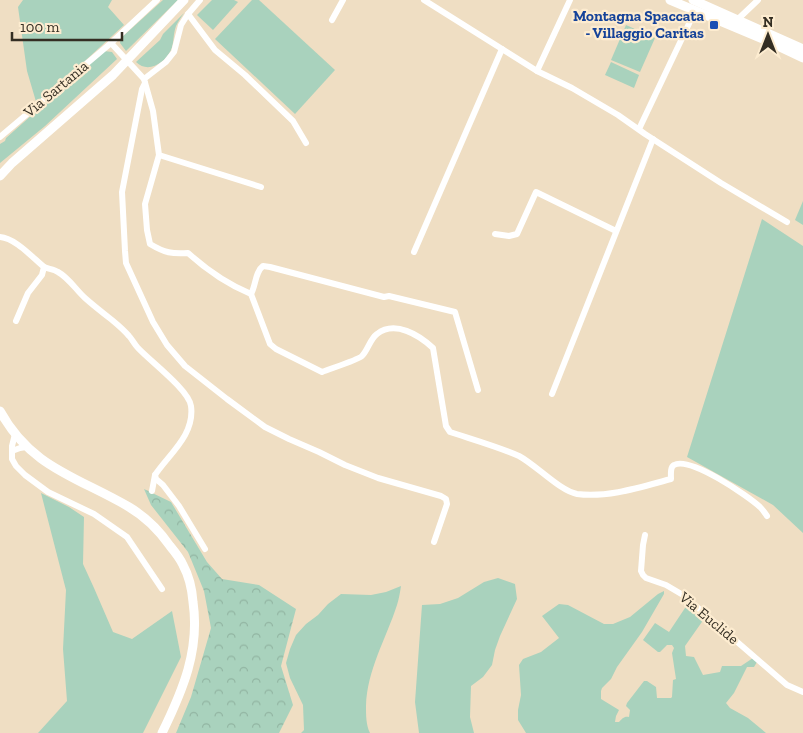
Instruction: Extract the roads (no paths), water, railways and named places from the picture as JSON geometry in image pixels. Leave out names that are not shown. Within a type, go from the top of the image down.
[{"type":"street","name":"Via Sartania","points":[[0,137],[157,0]]},
{"type":"street","points":[[0,176],[12,163],[113,75],[184,0]]},
{"type":"street","points":[[200,0],[181,25],[174,52],[145,81],[142,89],[122,192],[126,264],[153,322],[167,345],[186,366],[226,399],[266,427],[345,465],[369,475],[446,499],[447,504],[434,542]]},
{"type":"street","points":[[332,20],[343,0]]},
{"type":"street","points":[[424,0],[537,71],[618,114],[728,187],[787,222]]},
{"type":"street","points":[[537,71],[570,0]]},
{"type":"street","points":[[670,0],[764,39],[803,58]]},
{"type":"street","points":[[693,0],[803,49]]},
{"type":"street","points":[[737,20],[758,0]]},
{"type":"street","points":[[639,129],[695,11]]},
{"type":"street","points":[[188,14],[215,50],[245,75],[293,121],[306,143]]},
{"type":"street","points":[[111,42],[145,81],[153,111],[159,155],[145,204],[150,244],[172,254],[188,253],[221,279],[251,294]]},
{"type":"street","points":[[414,252],[502,48]]},
{"type":"street","points":[[552,394],[653,139]]},
{"type":"street","points":[[159,155],[261,187]]},
{"type":"street","points":[[495,234],[510,236],[517,234],[536,192],[616,231]]},
{"type":"street","points":[[0,236],[12,240],[44,267],[56,270],[64,276],[86,299],[129,335],[137,347],[188,398],[191,406],[191,420],[187,431],[178,446],[155,475],[152,490]]},
{"type":"street","points":[[478,390],[455,312],[389,296],[384,298],[270,267],[263,266],[259,269],[251,294],[270,344],[276,349],[322,372],[362,356],[368,344],[377,334],[386,329],[412,332],[425,340],[433,348],[446,426],[450,432],[519,456],[574,494],[595,495],[635,489],[671,480],[671,468],[676,464],[690,465],[714,476],[756,503],[767,516]]},
{"type":"street","points":[[16,321],[28,293],[42,275],[44,267]]},
{"type":"street","points":[[0,412],[26,447],[39,458],[60,472],[131,508],[150,522],[164,536],[183,564],[192,592],[195,635],[191,661],[186,676],[162,733]]},
{"type":"street","points":[[15,434],[12,446],[12,459],[16,466],[48,492],[94,514],[127,537],[162,589]]},
{"type":"street","points":[[12,452],[26,447]]},
{"type":"street","points":[[155,475],[156,479],[179,506],[205,550]]},
{"type":"street","name":"Via Euclide","points":[[645,535],[642,545],[641,571],[646,578],[666,585],[682,595],[787,685],[803,692]]},
{"type":"place","name":"Montagna Spaccata - Villaggio Caritas","points":[[714,25]]}]
